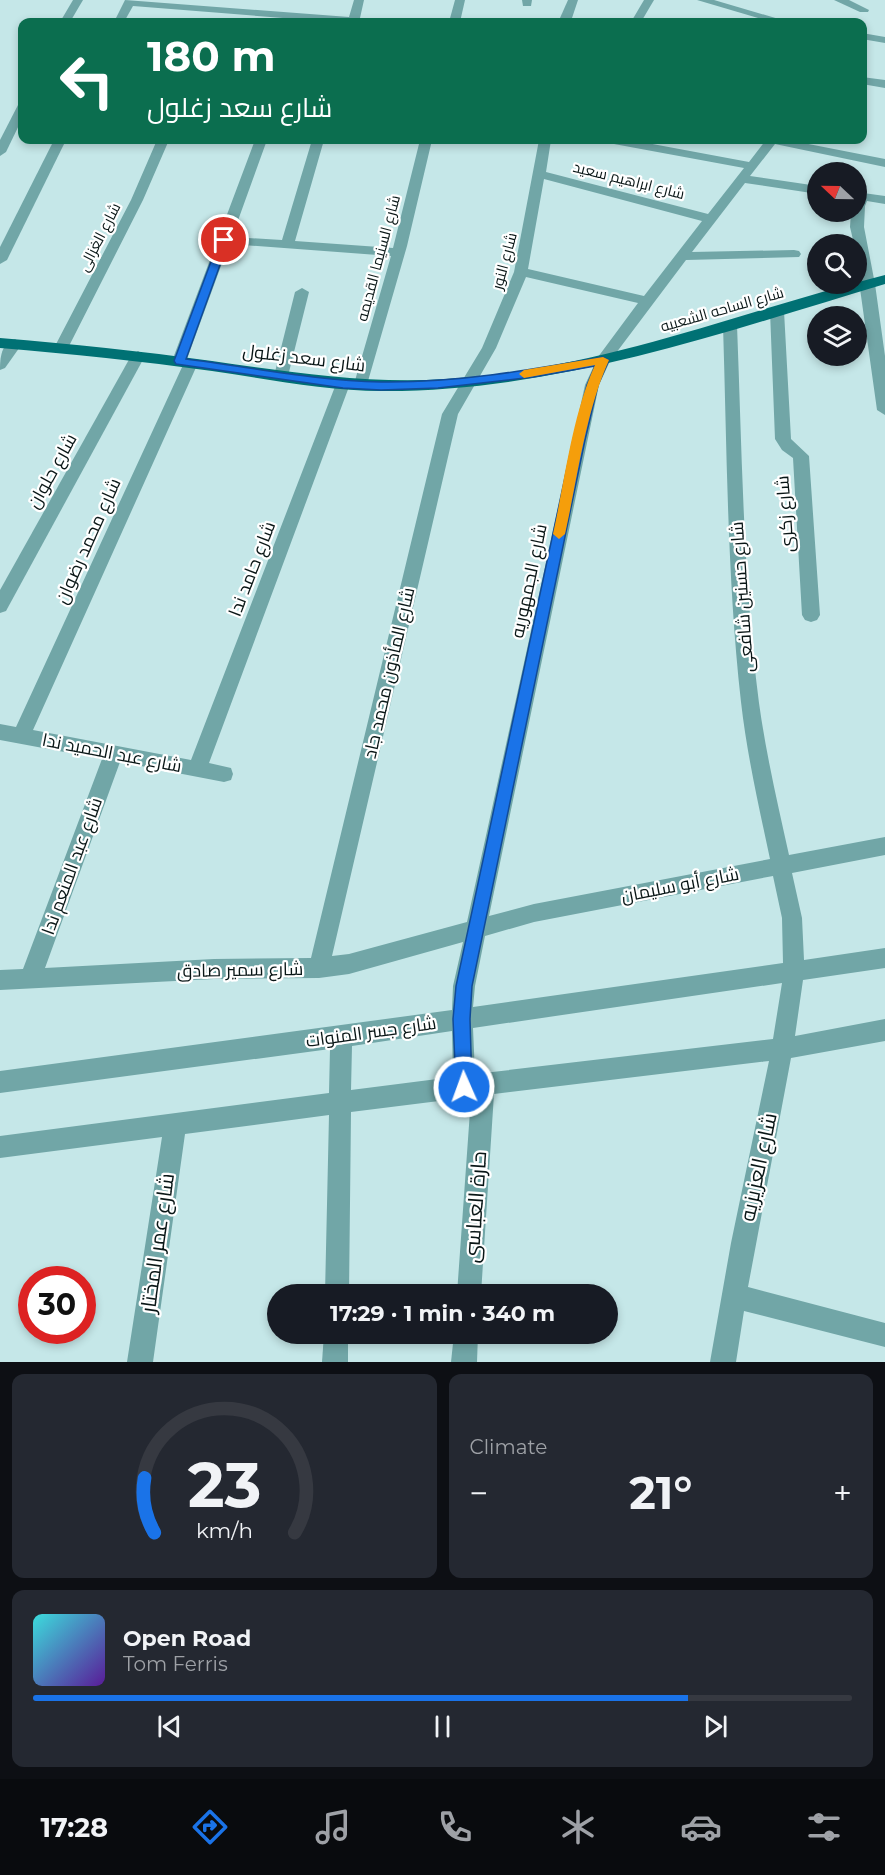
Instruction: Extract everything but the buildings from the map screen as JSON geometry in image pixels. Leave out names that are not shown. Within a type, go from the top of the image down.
[{"type":"main road","name":"شارع الساحه الشعبيه","points":[[603,360],[885,279]]},
{"type":"main road","name":"شارع سعد زغلول","points":[[8,344],[138,356],[343,384],[438,384],[533,373],[603,360]]},
{"type":"street","points":[[67,18],[78,0]]},
{"type":"street","points":[[354,18],[359,0]]},
{"type":"street","points":[[456,18],[460,0]]},
{"type":"street","points":[[566,18],[573,0]]},
{"type":"street","points":[[638,18],[649,0]]},
{"type":"street","points":[[702,0],[768,18]]},
{"type":"street","points":[[839,0],[867,5],[859,18]]},
{"type":"street","points":[[121,18],[129,1],[220,5],[322,18]]},
{"type":"street","points":[[867,37],[885,40]]},
{"type":"street","points":[[867,81],[885,84]]},
{"type":"street","points":[[0,152],[18,116]]},
{"type":"street","points":[[0,260],[58,144]]},
{"type":"street","name":"شارع الغزالى","points":[[61,348],[137,200],[161,144]]},
{"type":"street","name":"شارع محمد رضوان","points":[[21,736],[185,362],[224,240],[260,144]]},
{"type":"street","points":[[287,245],[317,144]]},
{"type":"street","name":"شارع السنيما القديمه","points":[[361,384],[425,144]]},
{"type":"street","name":"شارع النور","points":[[467,381],[489,348],[521,272],[544,144]]},
{"type":"street","points":[[630,144],[807,187]]},
{"type":"street","name":"شارع الجمهوريه","points":[[474,1085],[462,1019],[464,986],[592,385],[603,360],[769,144]]},
{"type":"street","points":[[791,144],[885,164]]},
{"type":"street","name":"شارع ابراهيم سعيد","points":[[538,174],[711,219]]},
{"type":"street","points":[[867,197],[885,200]]},
{"type":"street","points":[[857,222],[868,284],[885,410]]},
{"type":"street","points":[[224,240],[398,252]]},
{"type":"street","points":[[682,256],[794,254]]},
{"type":"street","points":[[521,272],[647,301]]},
{"type":"street","points":[[281,376],[302,292]]},
{"type":"street","name":"شارع زكرى","points":[[777,310],[783,439],[787,446],[801,456],[811,615]]},
{"type":"street","name":"شارع حسنين شافعى","points":[[730,325],[735,506],[750,703],[761,771],[792,918],[794,973]]},
{"type":"street","points":[[0,365],[8,344]]},
{"type":"street","name":"شارع حلوان","points":[[0,606],[138,356]]},
{"type":"street","name":"شارع المأذون محمد جاد","points":[[319,968],[450,414],[467,381]]},
{"type":"street","name":"شارع حامد ندا","points":[[197,769],[343,384]]},
{"type":"street","name":"شارع عبد الحميد ندا","points":[[0,732],[224,774]]},
{"type":"street","name":"شارع عبد المنعم ندا","points":[[30,979],[114,753]]},
{"type":"street","name":"شارع أبو سليمان","points":[[475,929],[534,913],[885,846]]},
{"type":"street","name":"شارع سمير صادق","points":[[0,980],[214,969],[319,968],[378,957],[475,929]]},
{"type":"street","name":"شارع جسر المنوات","points":[[0,1082],[341,1037],[885,958]]},
{"type":"street","name":"شارع العزيزيه","points":[[723,1362],[742,1243],[782,1049],[794,973]]},
{"type":"street","points":[[0,1147],[474,1085],[782,1049],[885,1030]]},
{"type":"street","points":[[337,1284],[341,1037]]},
{"type":"street","name":"حارة العباسى","points":[[469,1284],[474,1085]]},
{"type":"street","name":"شارع عمر المختار","points":[[140,1362],[175,1124]]},
{"type":"street","points":[[734,1296],[885,1335]]},
{"type":"street","points":[[335,1362],[336,1344]]},
{"type":"street","points":[[464,1362],[465,1344]]},
{"type":"slow traffic","points":[[524,374],[603,360],[592,385],[586,407],[559,534]]},
{"type":"route","points":[[224,240],[180,361],[343,384],[381,386],[438,384],[533,373],[603,360],[592,385],[579,440],[464,986],[462,1019],[464,1087]]}]
